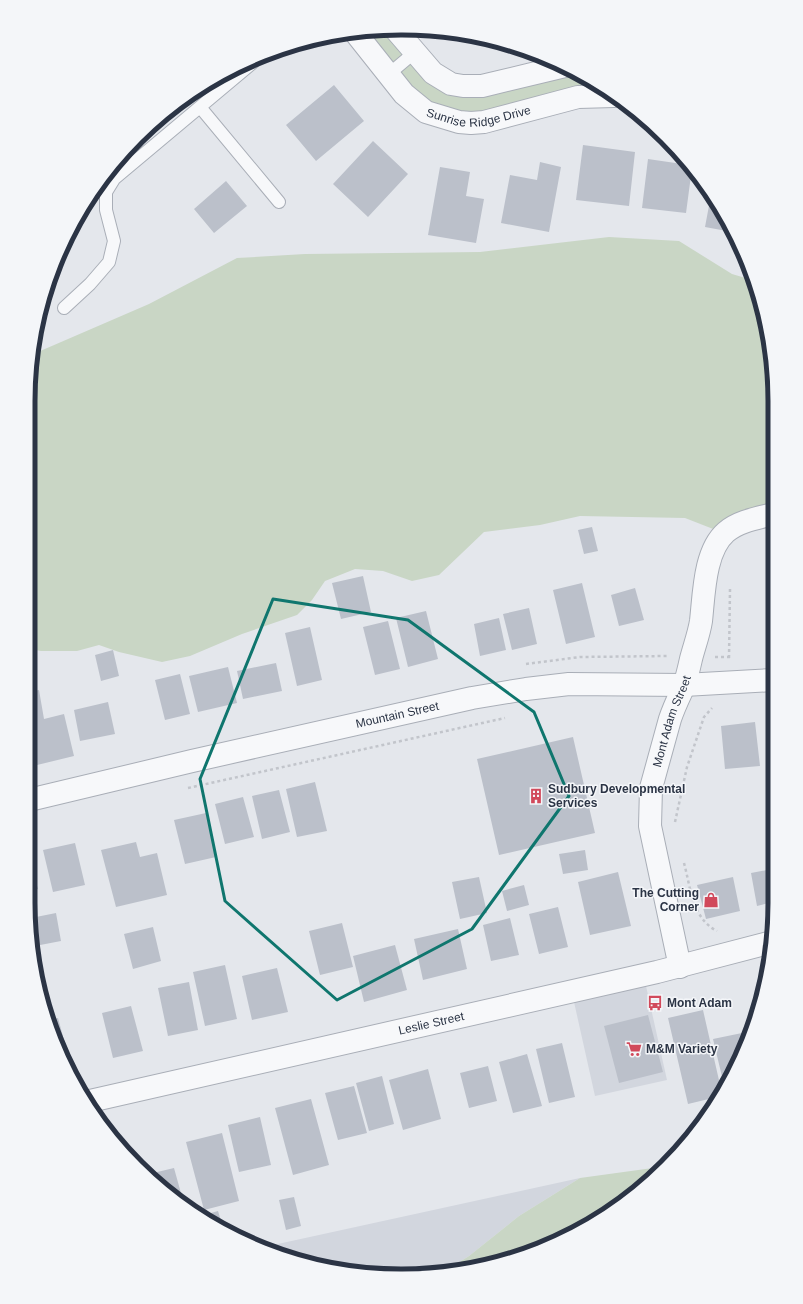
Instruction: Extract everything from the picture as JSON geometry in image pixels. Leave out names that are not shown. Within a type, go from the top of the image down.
[{"type":"street","name":"Sunrise Ridge Drive","points":[[400,35],[433,73],[451,84],[463,86],[482,86],[554,69]]},
{"type":"street","name":"Sunrise Ridge Drive","points":[[359,38],[404,94],[426,112],[459,122],[484,122],[578,96],[603,96]]},
{"type":"street","name":"Mont Adam Street","points":[[680,966],[650,826],[651,788],[673,708],[684,684],[701,622],[703,593],[708,565],[715,546],[725,532],[740,523],[768,516]]},
{"type":"street","name":"Mountain Street","points":[[35,799],[465,700],[526,689],[569,684],[684,684],[768,680]]},
{"type":"street","name":"Leslie Street","points":[[93,1100],[680,966],[766,944]]},
{"type":"lane","points":[[389,74],[415,52]]},
{"type":"lane","points":[[64,308],[90,284],[109,262],[114,241],[106,210],[106,192],[114,179],[242,72]]},
{"type":"lane","points":[[200,107],[279,202]]},
{"type":"path","points":[[725,683],[730,657],[730,582]]},
{"type":"path","points":[[673,708],[715,704],[704,717],[687,767],[674,826]]},
{"type":"path","points":[[182,790],[512,717]]},
{"type":"path","points":[[684,862],[697,912],[707,926],[719,933]]},
{"type":"highlighted area","points":[[273,599],[408,620],[534,712],[569,796],[472,929],[337,1000],[225,901],[200,779]]},
{"type":"shaded area","points":[[644,977],[667,1080],[595,1096],[572,993]]},
{"type":"shaded area","points":[[580,1178],[519,1216],[469,1256],[455,1265],[402,1269],[354,1266],[307,1257],[272,1245]]},
{"type":"green space","points":[[403,35],[452,83],[553,68],[585,84],[609,100],[483,124],[426,115],[358,38]]},
{"type":"green space","points":[[609,237],[679,241],[732,274],[747,278],[756,307],[765,354],[768,402],[768,518],[726,534],[685,518],[580,516],[540,525],[484,532],[439,575],[412,581],[383,571],[355,569],[325,581],[312,600],[297,615],[242,634],[190,656],[162,662],[119,652],[99,645],[77,651],[35,650],[35,402],[38,352],[149,304],[237,258],[305,254],[480,252]]},
{"type":"green space","points":[[655,1168],[625,1193],[605,1207],[564,1231],[519,1250],[496,1257],[455,1265],[469,1256],[519,1216],[580,1178]]},
{"type":"building","points":[[334,85],[364,121],[316,161],[286,125]]},
{"type":"building","points":[[373,141],[408,174],[368,217],[333,184]]},
{"type":"building","points":[[583,145],[635,152],[629,206],[576,200]]},
{"type":"building","points":[[648,159],[680,164],[691,177],[686,213],[642,208]]},
{"type":"building","points":[[540,162],[561,167],[549,232],[501,223],[510,175],[537,180]]},
{"type":"building","points":[[440,167],[470,172],[466,196],[484,199],[476,243],[428,235]]},
{"type":"building","points":[[226,181],[247,206],[214,233],[194,209]]},
{"type":"building","points":[[709,203],[726,231],[705,227]]},
{"type":"building","points":[[592,527],[598,551],[584,554],[578,530]]},
{"type":"building","points":[[363,576],[371,612],[341,619],[332,583]]},
{"type":"building","points":[[582,583],[595,637],[566,644],[553,590]]},
{"type":"building","points":[[635,588],[644,620],[619,626],[611,595]]},
{"type":"building","points":[[529,608],[537,644],[512,650],[503,614]]},
{"type":"building","points":[[426,611],[438,659],[408,667],[396,618]]},
{"type":"building","points":[[499,618],[506,650],[480,656],[474,624]]},
{"type":"building","points":[[388,621],[400,669],[375,675],[363,627]]},
{"type":"building","points":[[310,627],[322,680],[297,686],[285,633]]},
{"type":"building","points":[[113,650],[119,676],[101,681],[95,655]]},
{"type":"building","points":[[276,663],[282,691],[243,699],[237,671]]},
{"type":"building","points":[[228,667],[237,703],[198,712],[189,676]]},
{"type":"building","points":[[180,674],[190,714],[165,720],[155,680]]},
{"type":"building","points":[[39,690],[44,719],[64,714],[74,756],[35,766],[35,691]]},
{"type":"building","points":[[108,702],[115,734],[80,741],[74,710]]},
{"type":"building","points":[[755,722],[760,766],[725,769],[721,726]]},
{"type":"building","name":"Sudbury Developmental Services","points":[[573,737],[595,833],[499,855],[477,759]]},
{"type":"building","points":[[315,782],[327,831],[297,837],[286,789]]},
{"type":"building","points":[[279,790],[290,832],[262,839],[252,796]]},
{"type":"building","points":[[243,797],[254,837],[225,844],[215,804]]},
{"type":"building","points":[[206,813],[216,857],[185,864],[174,820]]},
{"type":"building","points":[[136,842],[140,857],[157,853],[167,895],[116,907],[101,850]]},
{"type":"building","points":[[75,843],[85,885],[53,892],[43,850]]},
{"type":"building","points":[[585,850],[588,870],[563,874],[559,854]]},
{"type":"building","points":[[768,870],[768,903],[757,906],[751,873]]},
{"type":"building","points":[[618,872],[631,926],[590,935],[578,882]]},
{"type":"building","points":[[479,877],[487,913],[460,919],[452,882]]},
{"type":"building","points":[[733,877],[740,911],[706,919],[697,885]]},
{"type":"building","points":[[35,878],[38,889],[35,890]]},
{"type":"building","points":[[524,885],[529,905],[507,911],[502,891]]},
{"type":"building","points":[[558,907],[568,947],[539,954],[529,914]]},
{"type":"building","points":[[56,913],[61,941],[38,945],[36,917]]},
{"type":"building","points":[[510,918],[519,955],[491,961],[483,925]]},
{"type":"building","points":[[342,923],[353,967],[320,975],[309,931]]},
{"type":"building","points":[[153,927],[161,961],[133,969],[124,934]]},
{"type":"building","points":[[458,929],[467,969],[423,980],[414,939]]},
{"type":"building","points":[[395,945],[407,990],[364,1002],[353,956]]},
{"type":"building","points":[[225,965],[237,1019],[205,1026],[193,972]]},
{"type":"building","points":[[277,968],[288,1012],[252,1020],[242,976]]},
{"type":"building","points":[[189,982],[198,1030],[168,1036],[158,988]]},
{"type":"building","points":[[131,1006],[143,1051],[113,1058],[102,1013]]},
{"type":"building","points":[[703,1010],[720,1084],[711,1098],[688,1104],[668,1018]]},
{"type":"building","name":"M&M Variety","points":[[648,1015],[663,1072],[619,1083],[604,1026]]},
{"type":"building","points":[[58,1018],[68,1053],[63,1043],[54,1019]]},
{"type":"building","points":[[742,1033],[743,1036],[740,1043],[723,1079],[713,1039]]},
{"type":"building","points":[[562,1043],[575,1097],[549,1103],[536,1049]]},
{"type":"building","points":[[527,1054],[542,1106],[513,1113],[499,1062]]},
{"type":"building","points":[[488,1066],[497,1101],[469,1108],[460,1073]]},
{"type":"building","points":[[428,1069],[441,1119],[403,1130],[389,1080]]},
{"type":"building","points":[[382,1076],[394,1124],[369,1131],[356,1083]]},
{"type":"building","points":[[354,1086],[367,1133],[338,1140],[325,1093]]},
{"type":"building","points":[[311,1099],[329,1165],[293,1175],[275,1108]]},
{"type":"building","points":[[260,1117],[271,1165],[239,1172],[228,1125]]},
{"type":"building","points":[[222,1133],[239,1201],[204,1210],[186,1142]]},
{"type":"building","points":[[174,1168],[182,1196],[178,1193],[154,1173]]},
{"type":"building","points":[[294,1197],[301,1226],[286,1230],[279,1200]]},
{"type":"building","points":[[218,1211],[221,1222],[218,1220],[208,1214]]},
{"type":"place","name":"Sudbury Developmental Services","points":[[536,796]]},
{"type":"place","name":"The Cutting Corner","points":[[711,900]]},
{"type":"place","name":"Mont Adam","points":[[655,1003]]},
{"type":"place","name":"M&M Variety","points":[[634,1049]]}]
